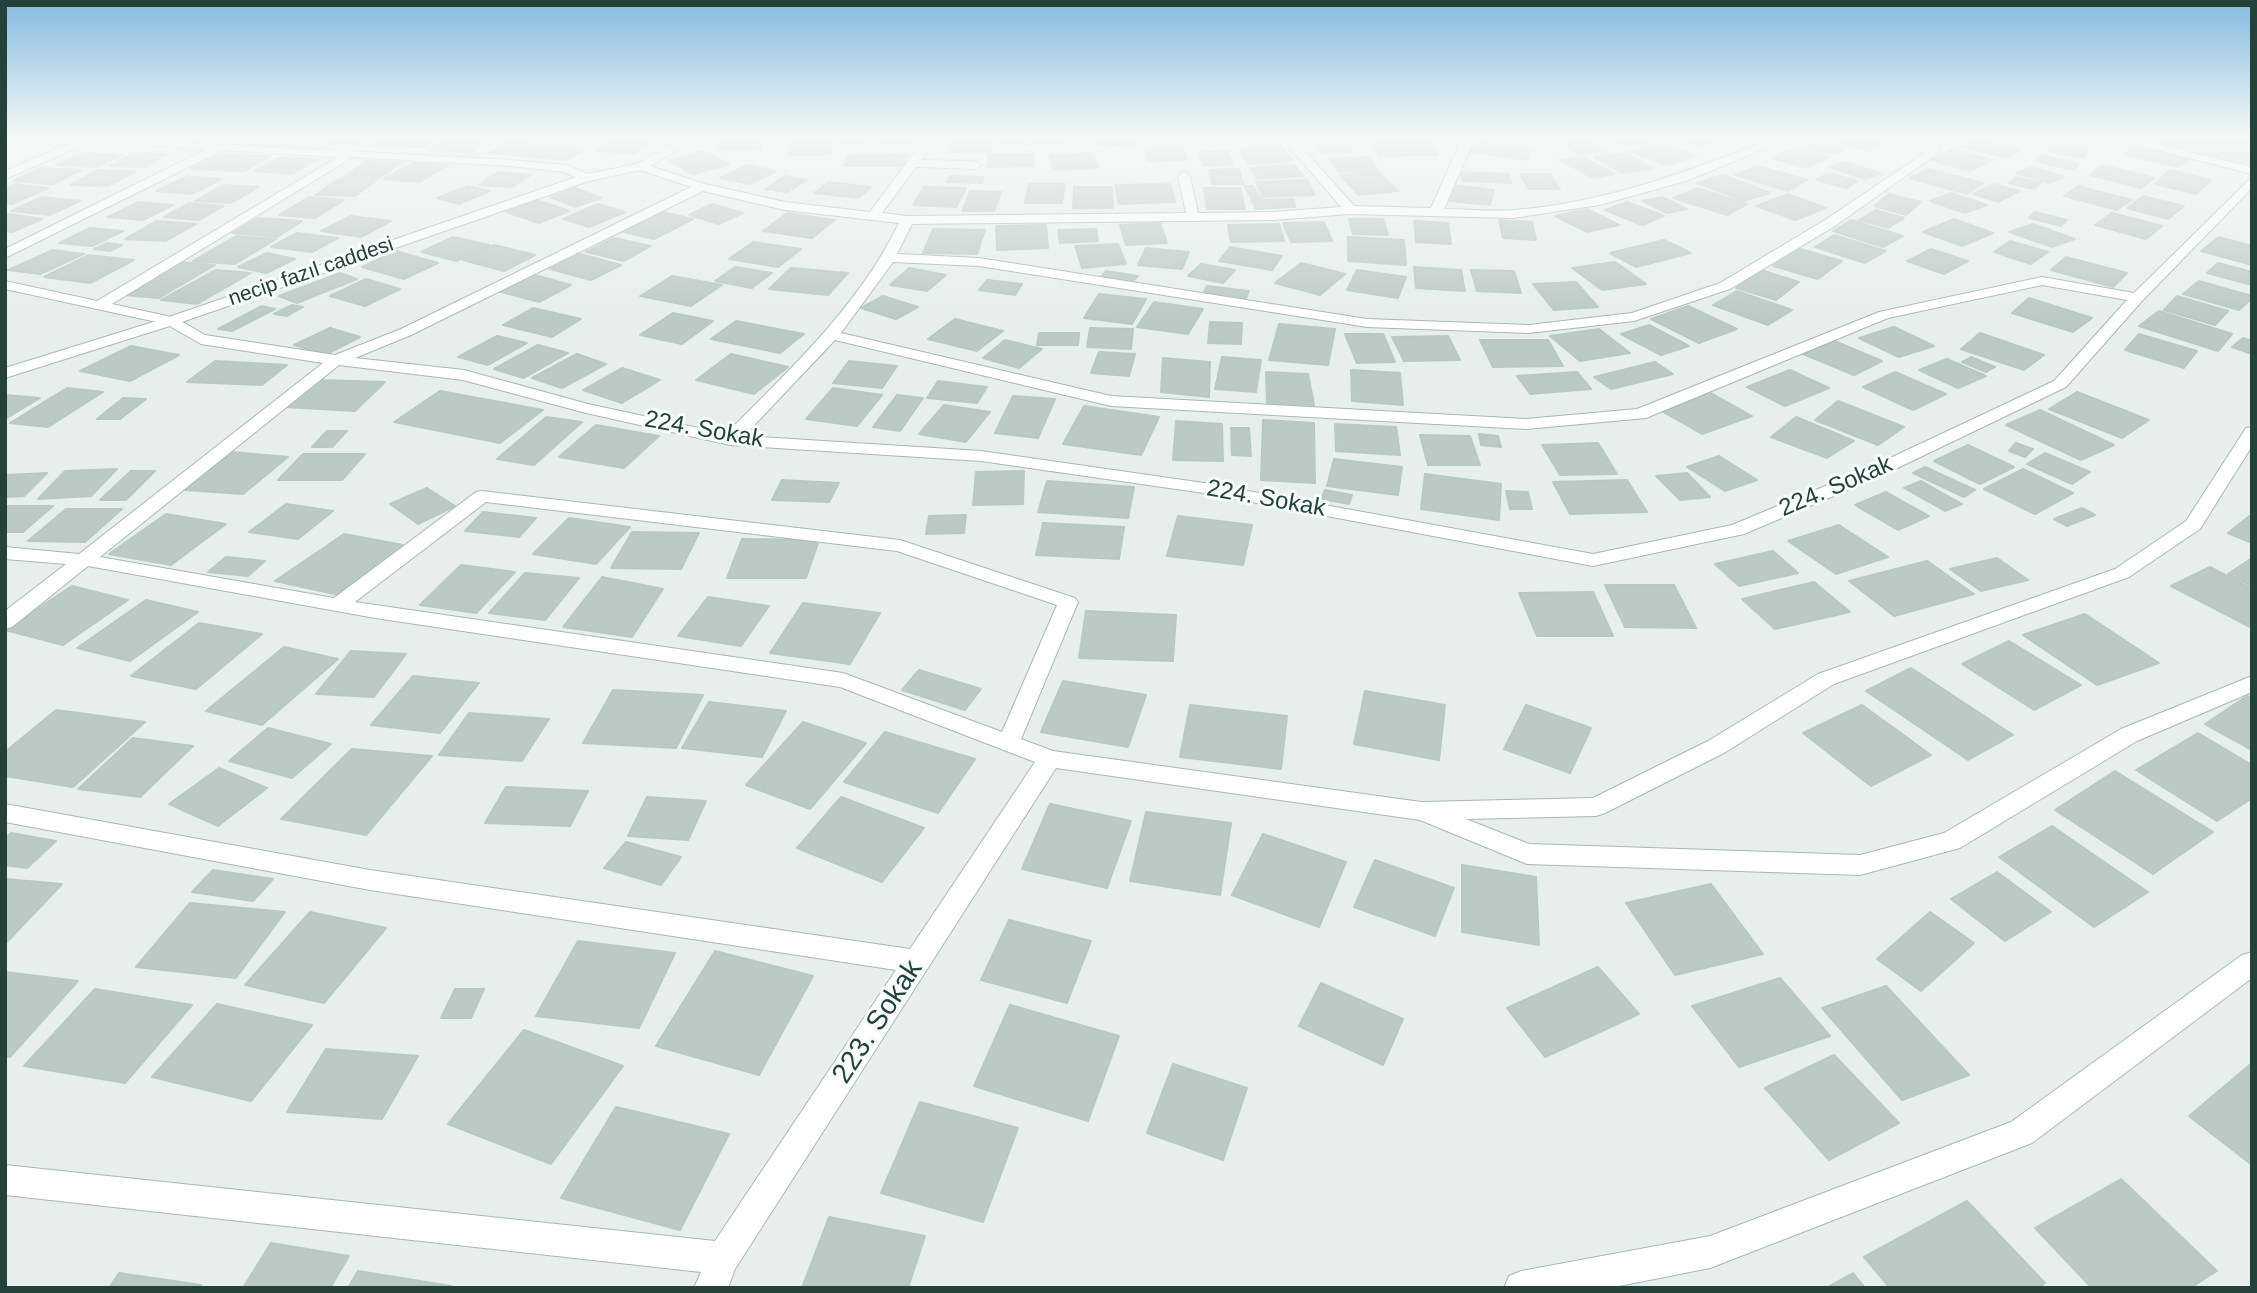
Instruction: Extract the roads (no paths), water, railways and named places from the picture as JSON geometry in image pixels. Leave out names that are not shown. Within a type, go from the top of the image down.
[{"type":"street","points":[[5,254],[119,197]]},
{"type":"street","points":[[100,305],[278,197]]},
{"type":"street","name":"necip fazıl caddesi","points":[[5,373],[171,321],[530,197]]},
{"type":"street","points":[[5,622],[336,360],[406,332],[681,197]]},
{"type":"street","points":[[747,197],[785,206],[907,220],[1273,216],[1350,210],[1513,214],[1613,197]]},
{"type":"street","points":[[874,216],[888,197]]},
{"type":"street","points":[[1189,197],[1193,217]]},
{"type":"street","points":[[1339,197],[1350,210]]},
{"type":"street","points":[[1436,212],[1442,197]]},
{"type":"street","points":[[890,258],[979,262],[1367,323],[1530,329],[1634,317],[1725,286],[1867,197]]},
{"type":"street","name":"224. Sokak","points":[[171,321],[201,339],[336,360],[464,375],[586,408],[730,440],[981,456],[1204,488],[1593,559],[1737,530],[1877,471],[2060,384],[2137,298],[2236,197]]},
{"type":"street","points":[[730,440],[832,335],[890,258],[907,220]]},
{"type":"street","points":[[832,335],[1111,401],[1526,424],[1640,414],[1884,315],[2042,281],[2137,298]]},
{"type":"street","points":[[5,285],[171,321]]},
{"type":"street","points":[[5,553],[85,560],[338,605],[842,680],[1050,759],[1421,811],[1596,807],[1716,747],[1826,679],[2122,573],[2193,525],[2252,432]]},
{"type":"street","points":[[338,605],[482,496],[900,545],[1068,602],[1008,744]]},
{"type":"street","points":[[1421,811],[1527,854],[1860,865],[1951,841],[2129,735],[2252,683]]},
{"type":"street","name":"223. Sokak","points":[[711,1288],[723,1258],[1050,759]]},
{"type":"street","points":[[5,813],[370,880],[918,962]]},
{"type":"street","points":[[1521,1288],[1710,1252],[2021,1133],[2252,963]]},
{"type":"street","points":[[5,1180],[723,1258]]}]
